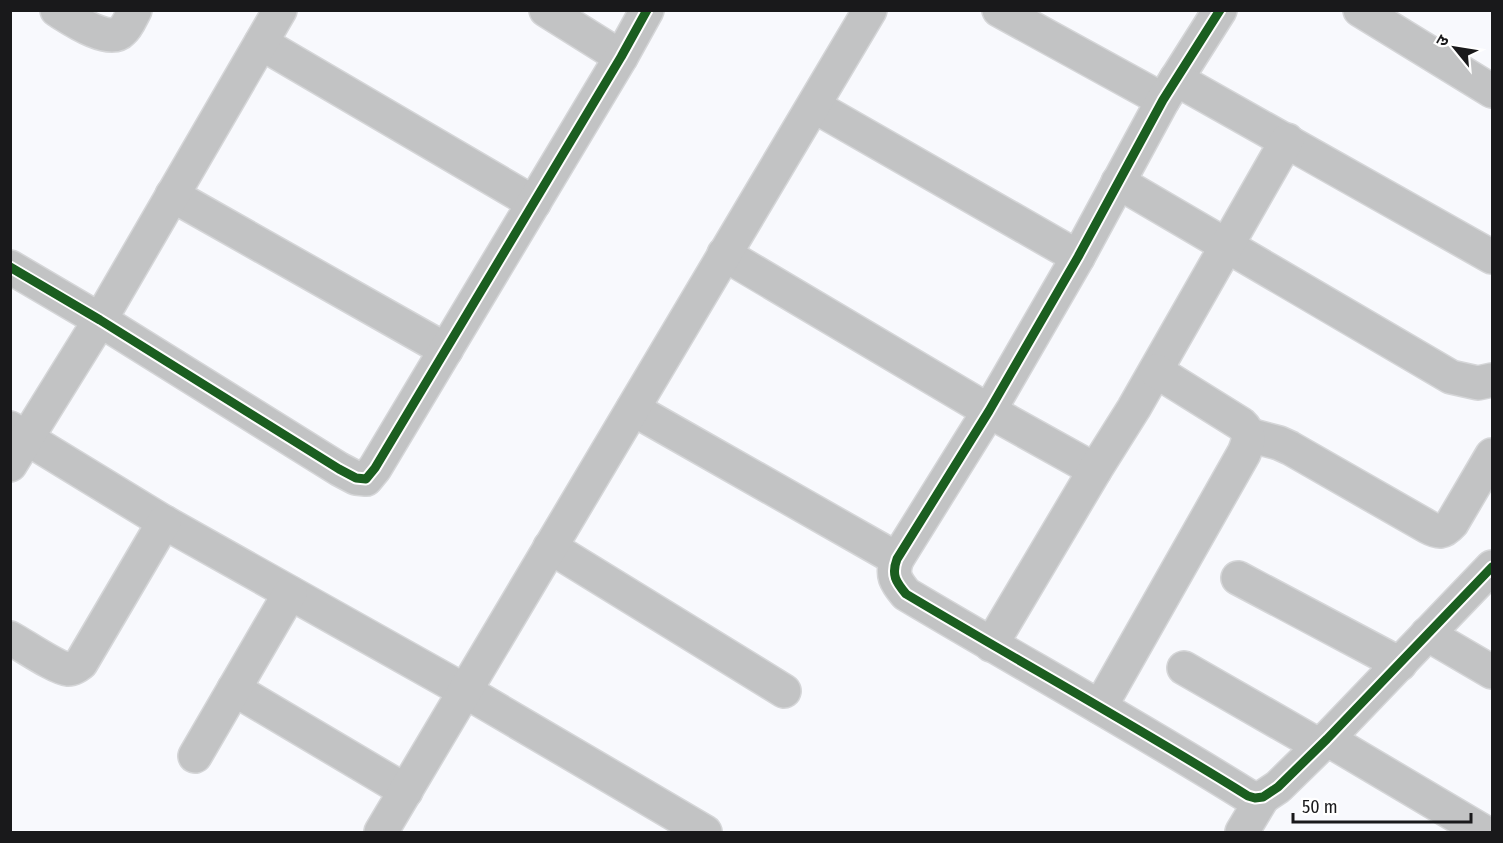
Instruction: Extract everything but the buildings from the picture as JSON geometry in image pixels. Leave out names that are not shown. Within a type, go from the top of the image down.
[{"type":"street","points":[[57,10],[94,31],[111,36],[122,32],[135,10]]},
{"type":"street","points":[[280,10],[100,320],[16,444],[164,522],[465,691],[705,832]]},
{"type":"street","points":[[546,10],[621,57]]},
{"type":"street","points":[[10,267],[100,320],[339,470],[356,478],[366,479],[375,468],[446,350],[647,10]]},
{"type":"street","points":[[383,832],[870,10]]},
{"type":"street","points":[[999,10],[1287,140],[1492,256]]},
{"type":"street","points":[[1220,10],[1170,89],[1078,257],[989,411],[897,559],[894,576],[906,594],[991,645],[1172,748],[1248,796],[1263,797]]},
{"type":"street","points":[[1379,15],[1492,91]]},
{"type":"street","points":[[261,43],[534,203]]},
{"type":"street","points":[[814,106],[1078,257]]},
{"type":"street","points":[[991,645],[1134,408],[1287,140]]},
{"type":"street","points":[[1118,182],[1451,377],[1478,383],[1492,380]]},
{"type":"street","points":[[172,195],[446,350]]},
{"type":"street","points":[[724,254],[989,411],[1095,470]]},
{"type":"street","points":[[1100,707],[1244,453],[1248,442],[1249,435],[1241,424],[1155,371]]},
{"type":"street","points":[[633,409],[897,559]]},
{"type":"street","points":[[1249,435],[1280,443],[1428,527],[1441,531],[1447,529],[1452,523],[1492,455]]},
{"type":"street","points":[[10,638],[65,669],[76,667],[81,663],[164,522]]},
{"type":"street","points":[[550,547],[784,691]]},
{"type":"street","points":[[1242,832],[1263,797],[1278,787],[1324,742],[1492,567]]},
{"type":"street","points":[[1238,578],[1400,664]]},
{"type":"street","points":[[195,756],[290,593]]},
{"type":"street","points":[[1427,634],[1492,672]]},
{"type":"street","points":[[1184,668],[1324,742],[1484,832]]},
{"type":"street","points":[[234,689],[406,791]]},
{"type":"cycle path","points":[[10,267],[100,320],[339,469],[356,478],[366,479],[375,468],[647,10]]},
{"type":"cycle path","points":[[1220,10],[1163,100],[1078,257],[989,411],[897,559],[894,570],[897,582],[906,594],[1248,796],[1255,798],[1263,797],[1278,787],[1492,567]]}]
